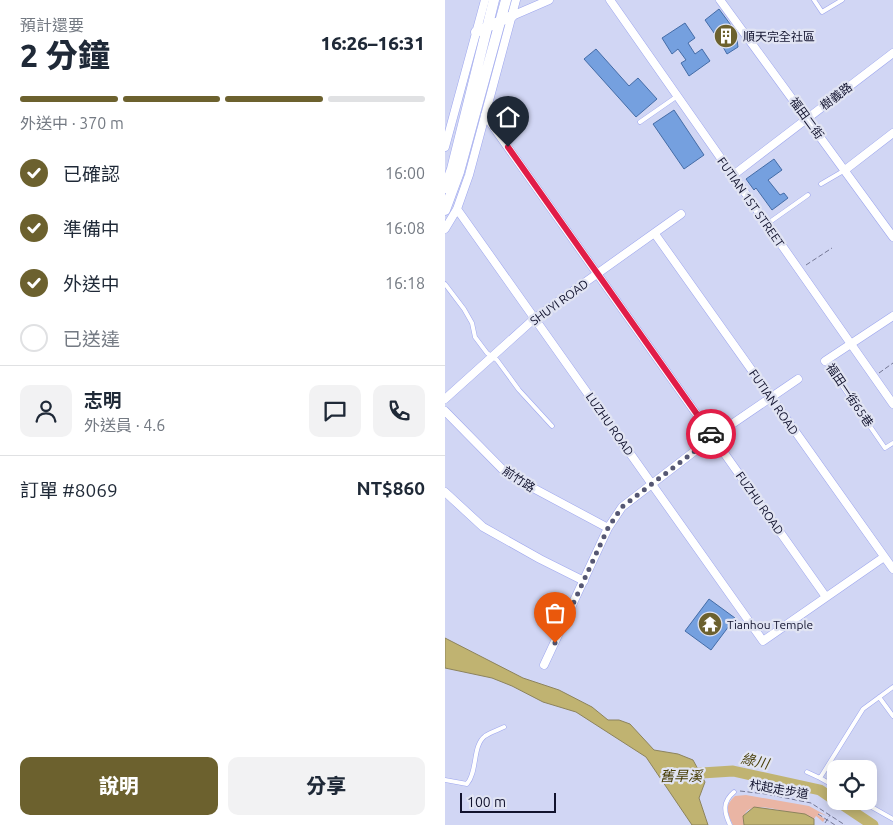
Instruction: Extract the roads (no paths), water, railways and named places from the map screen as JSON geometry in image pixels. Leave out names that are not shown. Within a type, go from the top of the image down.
[{"type":"street","points":[[445,188],[452,169],[481,30],[485,0]]},
{"type":"street","points":[[445,147],[481,30],[494,0]]},
{"type":"street","points":[[445,210],[459,172],[506,0]]},
{"type":"street","points":[[445,229],[457,209],[469,175],[516,0]]},
{"type":"street","points":[[481,30],[549,0]]},
{"type":"street","name":"FUTIAN 1ST STREET","points":[[610,0],[893,404]]},
{"type":"street","name":"福田二街","points":[[720,0],[893,237]]},
{"type":"street","name":"樹義路","points":[[732,176],[893,53]]},
{"type":"street","name":"FUZHU ROAD","points":[[485,116],[825,597]]},
{"type":"street","points":[[845,170],[893,133]]},
{"type":"street","name":"LUZHU ROAD","points":[[457,209],[763,641],[825,597]]},
{"type":"street","name":"SHUYI ROAD","points":[[445,399],[535,318],[681,214]]},
{"type":"street","name":"FUTIAN ROAD","points":[[655,234],[893,569]]},
{"type":"street","name":"福田一街65巷","points":[[825,361],[893,316]]},
{"type":"street","points":[[544,665],[608,528],[622,507],[713,437],[798,379]]},
{"type":"street","name":"前竹路","points":[[445,411],[507,474],[608,528]]},
{"type":"street","points":[[445,492],[483,527],[584,581]]},
{"type":"street","points":[[825,597],[884,557]]},
{"type":"lane","points":[[814,0],[822,12],[842,0]]},
{"type":"lane","points":[[640,122],[676,96]]},
{"type":"lane","points":[[821,184],[845,170]]},
{"type":"lane","points":[[767,224],[808,195]]},
{"type":"lane","points":[[445,284],[464,309],[472,323],[475,337],[487,353],[506,371],[536,411],[552,426]]},
{"type":"lane","name":"福田一街65巷","points":[[825,361],[885,448],[893,443]]},
{"type":"lane","points":[[820,778],[863,709],[893,687]]},
{"type":"lane","points":[[879,697],[893,716]]},
{"type":"lane","points":[[445,780],[467,784],[472,776],[481,742],[486,736],[504,727]]},
{"type":"lane","points":[[807,772],[827,782]]},
{"type":"lane","points":[[730,825],[724,806],[728,797],[734,792]]},
{"type":"lane","points":[[877,810],[893,819]]},
{"type":"water","name":"舊旱溪","points":[[445,638],[523,678],[559,690],[592,707],[608,720],[619,720],[630,724],[654,750],[678,754],[693,760],[705,782],[699,798],[708,825],[692,825],[646,757],[576,712],[543,702],[492,678],[445,668]]},
{"type":"water","points":[[754,807],[805,814],[814,819],[814,825],[744,825],[743,816]]},
{"type":"waterway","name":"綠川","points":[[686,774],[733,771],[820,790],[827,795]]},
{"type":"waterway","name":"綠川","points":[[850,810],[873,825]]},
{"type":"place","name":"順天完全社區","points":[[726,36]]},
{"type":"place","name":"Tianhou Temple","points":[[710,624]]}]
